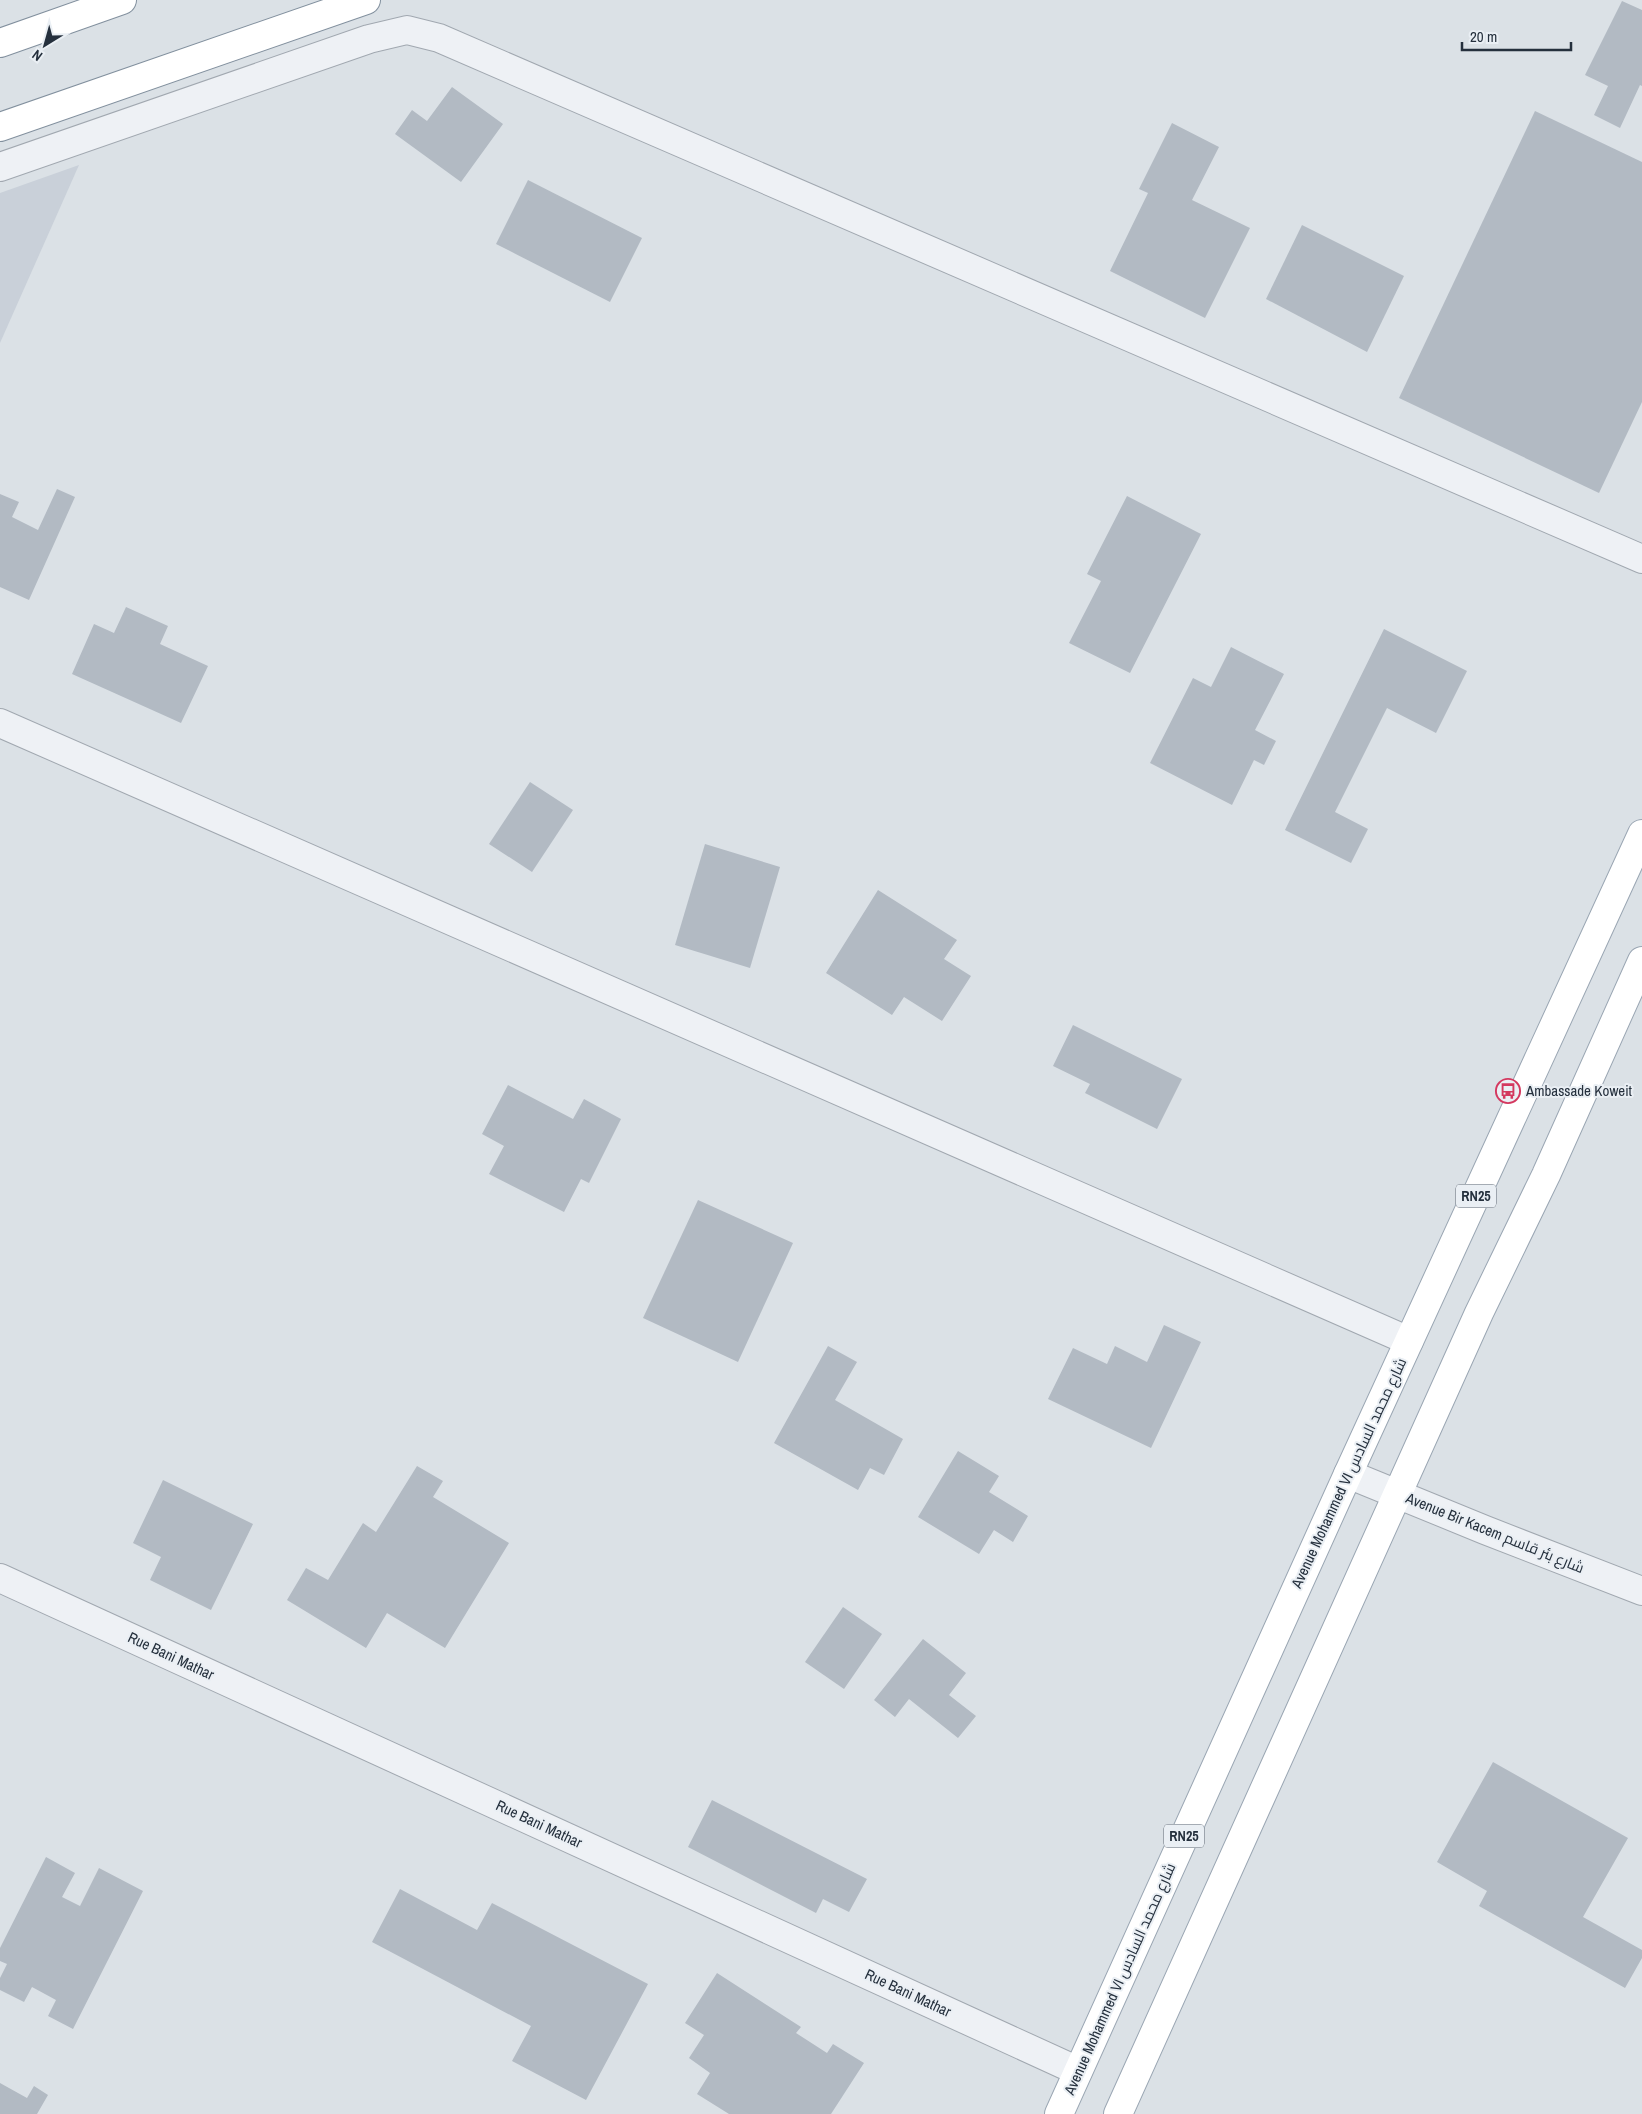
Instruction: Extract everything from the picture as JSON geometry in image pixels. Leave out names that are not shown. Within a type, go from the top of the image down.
[{"type":"main road","points":[[0,44],[122,0]]},
{"type":"main road","points":[[0,127],[366,0]]},
{"type":"main road","name":"Avenue Mohammed VI شارع محمد السادس","points":[[1059,2114],[1348,1474],[1642,834]]},
{"type":"main road","points":[[1118,2114],[1480,1313],[1546,1175],[1642,962]]},
{"type":"street","points":[[0,167],[369,38],[406,30],[439,38],[1642,559]]},
{"type":"street","points":[[0,723],[1409,1341]]},
{"type":"street","name":"Avenue Bir Kacem شارع بئر قاسم","points":[[1348,1474],[1642,1591]]},
{"type":"street","name":"Rue Bani Mathar","points":[[0,1578],[1078,2071]]},
{"type":"shaded area","points":[[79,165],[0,343],[0,193]]},
{"type":"building","points":[[1622,1],[1642,10],[1642,86],[1640,85],[1620,128],[1594,115],[1608,86],[1585,75]]},
{"type":"building","points":[[452,87],[503,124],[461,182],[395,134],[412,110],[427,121]]},
{"type":"building","points":[[1535,111],[1642,162],[1642,402],[1599,493],[1399,398]]},
{"type":"building","points":[[1172,123],[1219,147],[1192,200],[1250,228],[1205,318],[1110,271],[1148,193],[1139,189]]},
{"type":"building","points":[[528,180],[642,238],[610,302],[496,244]]},
{"type":"building","points":[[1302,225],[1404,276],[1367,352],[1266,299]]},
{"type":"building","points":[[57,489],[75,497],[29,600],[0,587],[0,494],[19,502],[12,517],[38,530]]},
{"type":"building","points":[[1127,496],[1201,534],[1130,673],[1069,643],[1101,581],[1087,574]]},
{"type":"building","points":[[126,607],[168,626],[160,644],[208,666],[181,723],[72,674],[94,624],[114,633]]},
{"type":"building","points":[[1384,629],[1467,671],[1436,733],[1387,708],[1335,812],[1368,829],[1351,863],[1285,830]]},
{"type":"building","points":[[1231,647],[1284,674],[1255,730],[1276,741],[1264,765],[1254,760],[1232,805],[1150,763],[1193,678],[1211,687]]},
{"type":"building","points":[[530,782],[573,810],[532,872],[489,844]]},
{"type":"building","points":[[705,844],[780,867],[750,968],[675,945]]},
{"type":"building","points":[[878,890],[957,940],[944,959],[971,976],[942,1021],[904,997],[892,1015],[826,973]]},
{"type":"building","points":[[1073,1025],[1182,1079],[1157,1129],[1085,1093],[1090,1084],[1053,1066]]},
{"type":"building","points":[[508,1085],[573,1119],[584,1099],[621,1119],[589,1183],[581,1179],[564,1212],[489,1174],[504,1146],[482,1134]]},
{"type":"building","points":[[698,1200],[793,1243],[738,1362],[643,1318]]},
{"type":"building","points":[[1164,1325],[1201,1342],[1151,1448],[1048,1399],[1073,1348],[1107,1364],[1115,1346],[1147,1362]]},
{"type":"building","points":[[828,1346],[857,1362],[835,1400],[903,1439],[884,1475],[870,1468],[858,1490],[774,1443]]},
{"type":"building","points":[[958,1451],[999,1476],[989,1492],[1028,1516],[1013,1542],[994,1530],[979,1554],[918,1517]]},
{"type":"building","points":[[417,1466],[443,1481],[433,1497],[509,1543],[445,1648],[387,1613],[366,1648],[287,1600],[306,1568],[328,1580],[363,1523],[376,1532]]},
{"type":"building","points":[[163,1480],[253,1524],[211,1610],[150,1580],[161,1557],[133,1543]]},
{"type":"building","points":[[843,1607],[882,1634],[844,1689],[805,1662]]},
{"type":"building","points":[[923,1639],[966,1673],[949,1695],[976,1716],[958,1738],[909,1699],[895,1717],[874,1700]]},
{"type":"building","points":[[1493,1762],[1628,1838],[1583,1917],[1642,1950],[1642,1958],[1625,1988],[1479,1906],[1487,1891],[1437,1862]]},
{"type":"building","points":[[712,1800],[867,1879],[849,1912],[823,1899],[816,1913],[688,1847]]},
{"type":"building","points":[[46,1857],[75,1873],[62,1897],[80,1906],[99,1868],[143,1891],[73,2029],[48,2016],[56,2000],[32,1987],[24,2002],[0,1990],[0,1978],[7,1964],[0,1961],[0,1948]]},
{"type":"building","points":[[400,1889],[477,1930],[492,1903],[648,1984],[586,2100],[512,2061],[531,2026],[372,1942]]},
{"type":"building","points":[[717,1973],[801,2027],[796,2033],[827,2053],[833,2044],[864,2063],[831,2114],[729,2114],[697,2094],[710,2073],[689,2058],[704,2035],[685,2023]]},
{"type":"building","points":[[0,2083],[27,2098],[34,2086],[48,2095],[37,2114],[0,2114]]},
{"type":"place","name":"Ambassade Koweit","points":[[1508,1091]]}]
